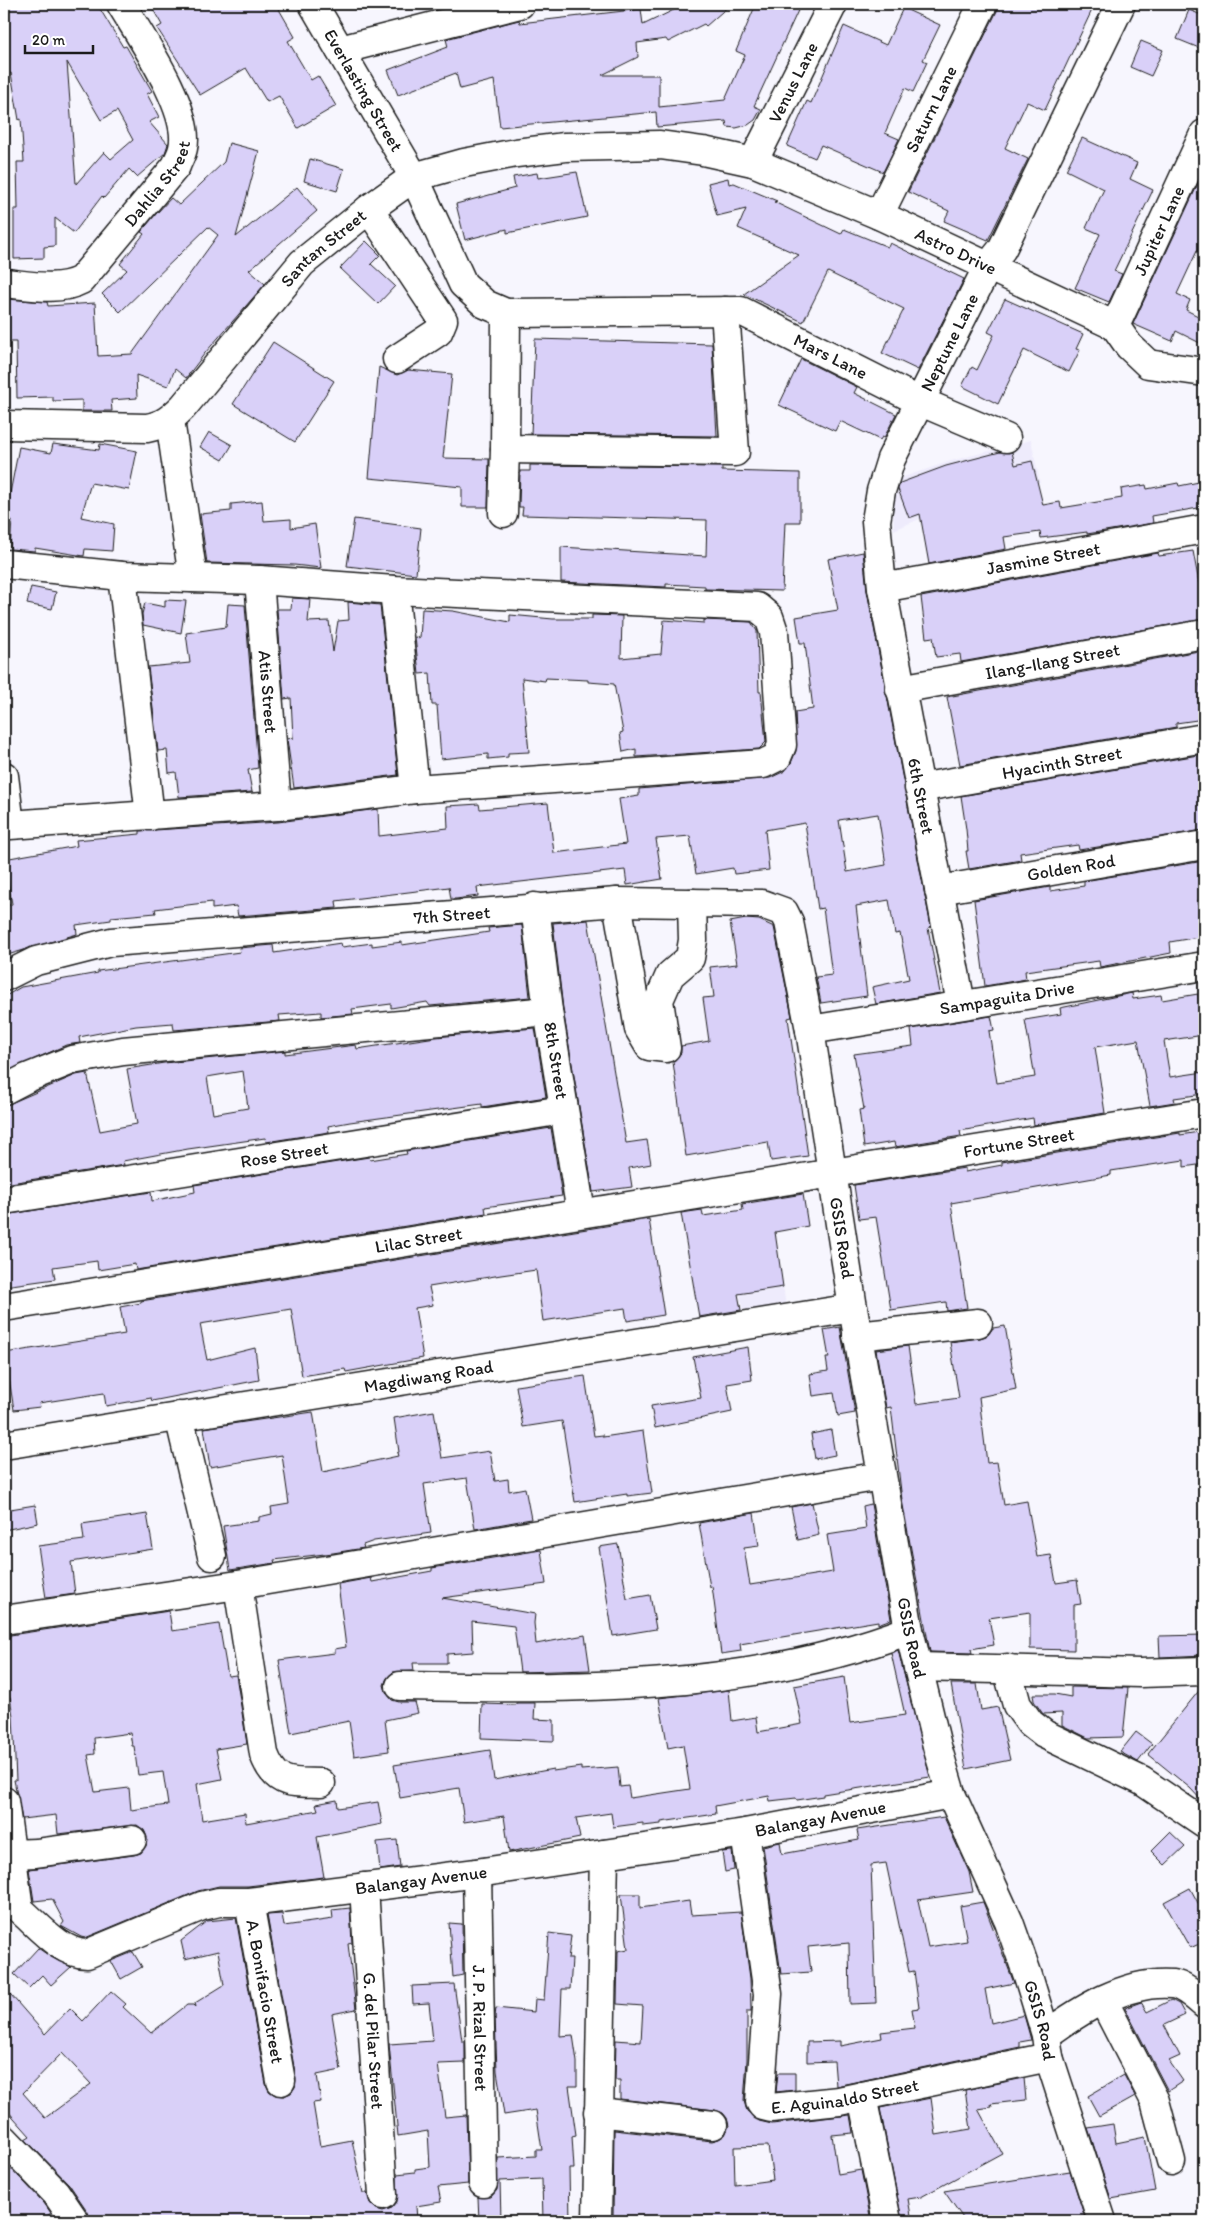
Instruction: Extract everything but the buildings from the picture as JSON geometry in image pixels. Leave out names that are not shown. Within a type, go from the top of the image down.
[{"type":"street","name":"Dahlia Street","points":[[4,283],[60,286],[72,285],[81,280],[176,166],[183,147],[183,129],[177,105],[162,74],[121,4]]},
{"type":"street","name":"Everlasting Street","points":[[313,4],[414,177],[463,284],[485,304],[506,313]]},
{"type":"street","points":[[340,50],[513,4]]},
{"type":"street","name":"Venus Lane","points":[[753,162],[833,4]]},
{"type":"street","name":"Saturn Lane","points":[[880,215],[983,4]]},
{"type":"street","name":"Neptune Lane","points":[[882,588],[876,522],[881,491],[891,460],[987,268],[1002,249],[1121,4]]},
{"type":"street","name":"Jupiter Lane","points":[[1115,326],[1204,134]]},
{"type":"street","name":"Santan Street","points":[[4,425],[147,428],[170,420],[194,394],[302,262],[369,209],[414,177],[464,163],[516,153],[565,147],[660,146],[692,149]]},
{"type":"street","name":"Astro Drive","points":[[692,149],[753,162],[880,215],[987,268],[1115,326]]},
{"type":"street","points":[[369,209],[443,320],[438,332],[397,359]]},
{"type":"street","points":[[503,513],[506,313],[733,311],[735,452],[505,449]]},
{"type":"street","name":"Mars Lane","points":[[733,311],[919,401],[1006,438]]},
{"type":"street","points":[[1115,326],[1129,346],[1148,364],[1204,372]]},
{"type":"street","points":[[170,420],[193,578]]},
{"type":"street","name":"Jasmine Street","points":[[882,588],[1204,529]]},
{"type":"street","points":[[4,564],[122,576],[258,580],[394,590],[757,607],[769,617],[774,632],[782,745],[777,757],[763,764],[416,789],[277,806],[10,825],[4,776]]},
{"type":"street","points":[[122,576],[150,816]]},
{"type":"street","name":"Atis Street","points":[[258,580],[277,806]]},
{"type":"street","name":"6th Street","points":[[882,588],[961,1004]]},
{"type":"street","points":[[394,590],[416,789]]},
{"type":"street","name":"Ilang-Ilang Street","points":[[900,688],[1204,634]]},
{"type":"street","name":"Hyacinth Street","points":[[919,788],[1204,738]]},
{"type":"street","name":"Golden Rod","points":[[939,890],[1204,845]]},
{"type":"street","points":[[617,902],[639,1029],[649,1046],[666,1048],[659,1000],[670,975],[690,958],[693,940],[692,903]]},
{"type":"street","name":"7th Street","points":[[4,977],[36,961],[111,942],[617,902],[762,904],[784,912],[793,934],[810,1030]]},
{"type":"street","name":"8th Street","points":[[535,907],[548,1011],[581,1213]]},
{"type":"street","name":"Sampaguita Drive","points":[[810,1030],[1204,966]]},
{"type":"street","points":[[4,1090],[27,1078],[72,1060],[123,1051],[548,1011]]},
{"type":"street","name":"GSIS Road","points":[[810,1030],[857,1336],[909,1630],[918,1667],[951,1794],[1009,1922],[1028,1976],[1102,2221]]},
{"type":"street","name":"Rose Street","points":[[4,1200],[563,1110]]},
{"type":"street","name":"Fortune Street","points":[[833,1175],[1204,1113]]},
{"type":"street","name":"Lilac Street","points":[[4,1307],[581,1213],[833,1175]]},
{"type":"street","name":"Magdiwang Road","points":[[4,1445],[853,1308]]},
{"type":"street","points":[[857,1336],[978,1323]]},
{"type":"street","points":[[179,1416],[212,1556]]},
{"type":"street","points":[[4,1620],[238,1585],[881,1476]]},
{"type":"street","points":[[238,1585],[264,1754],[270,1771],[288,1782],[321,1783]]},
{"type":"street","points":[[400,1686],[548,1688],[651,1683],[786,1667],[863,1648],[909,1630]]},
{"type":"street","points":[[918,1667],[1140,1673],[1204,1671]]},
{"type":"street","points":[[1007,1668],[1017,1705],[1030,1723],[1142,1781],[1204,1823]]},
{"type":"street","name":"Balangay Avenue","points":[[4,1801],[19,1909],[66,1948],[77,1954],[87,1954],[202,1906],[219,1902],[249,1902],[477,1873],[745,1833],[951,1794]]},
{"type":"street","name":"E. Aguinaldo Street","points":[[745,1833],[768,1994],[760,2102],[763,2106],[771,2108],[839,2101],[1048,2046]]},
{"type":"street","points":[[10,1854],[36,1853],[132,1840]]},
{"type":"street","points":[[597,2221],[604,1854]]},
{"type":"street","name":"J. P. Rizal Street","points":[[477,1873],[483,2183]]},
{"type":"street","name":"G. del Pilar Street","points":[[364,1887],[383,2196]]},
{"type":"street","name":"A. Bonifacio Street","points":[[249,1902],[281,2082]]},
{"type":"street","points":[[1048,2046],[1072,2016],[1103,2000],[1136,1987],[1173,1984],[1195,1996],[1204,2004]]},
{"type":"street","points":[[1103,2000],[1155,2101],[1171,2161]]},
{"type":"street","points":[[862,2096],[887,2221]]},
{"type":"street","points":[[598,2112],[713,2125]]},
{"type":"street","points":[[4,2138],[56,2193],[75,2221]]},
{"type":"shaded area","points":[[1031,440],[1040,483],[970,497],[894,530],[892,481],[951,461]]},
{"type":"shaded area","points":[[775,1233],[786,1306],[743,1313],[732,1239]]}]
